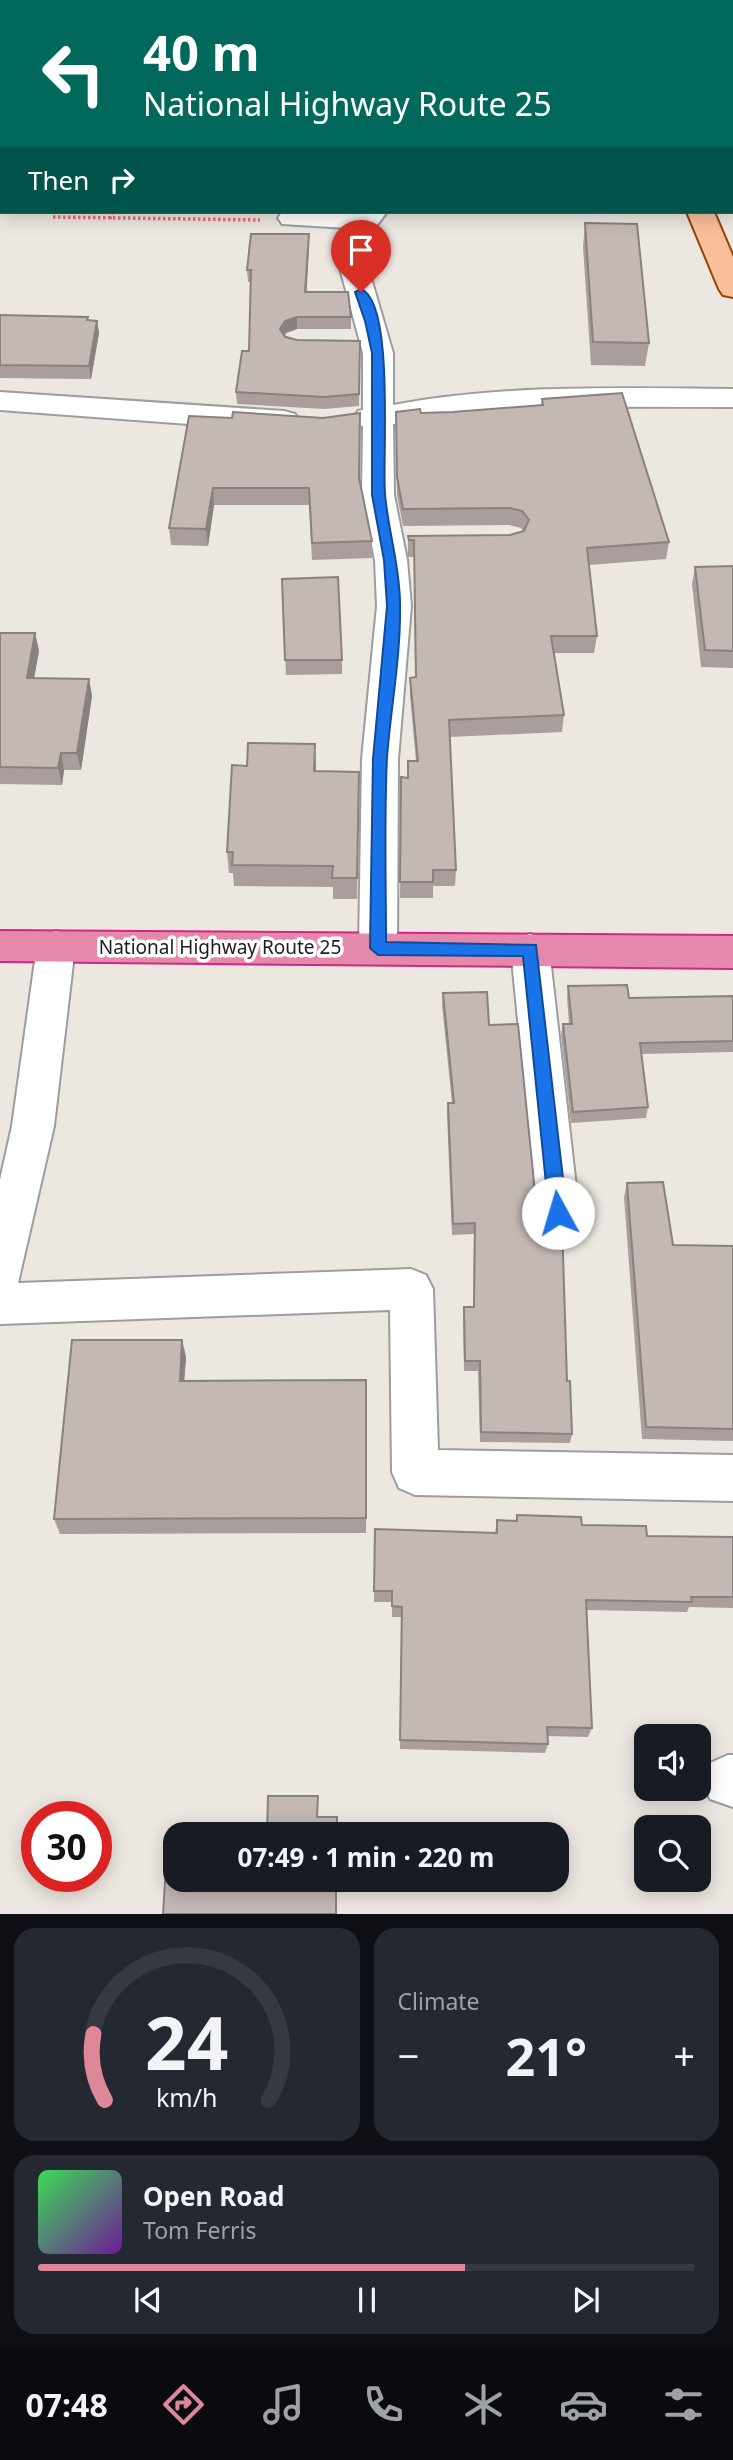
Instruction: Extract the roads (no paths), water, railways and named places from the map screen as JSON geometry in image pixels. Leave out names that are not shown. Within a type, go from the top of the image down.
[{"type":"highway","name":"National Highway Route 25","points":[[0,946],[733,952]]},
{"type":"main road","points":[[701,214],[733,289]]},
{"type":"street","points":[[292,218],[370,216]]},
{"type":"street","points":[[370,216],[354,243],[352,261],[363,341],[380,375],[360,419],[378,495],[400,540],[391,560],[394,606],[380,759],[378,948]]},
{"type":"street","points":[[360,419],[430,408],[546,400],[615,397],[733,398]]},
{"type":"street","points":[[0,401],[313,422]]},
{"type":"street","points":[[0,1275],[33,1126],[56,946]]},
{"type":"street","points":[[530,949],[558,1213]]},
{"type":"street","points":[[0,1304],[411,1289],[415,1472],[733,1478]]}]
